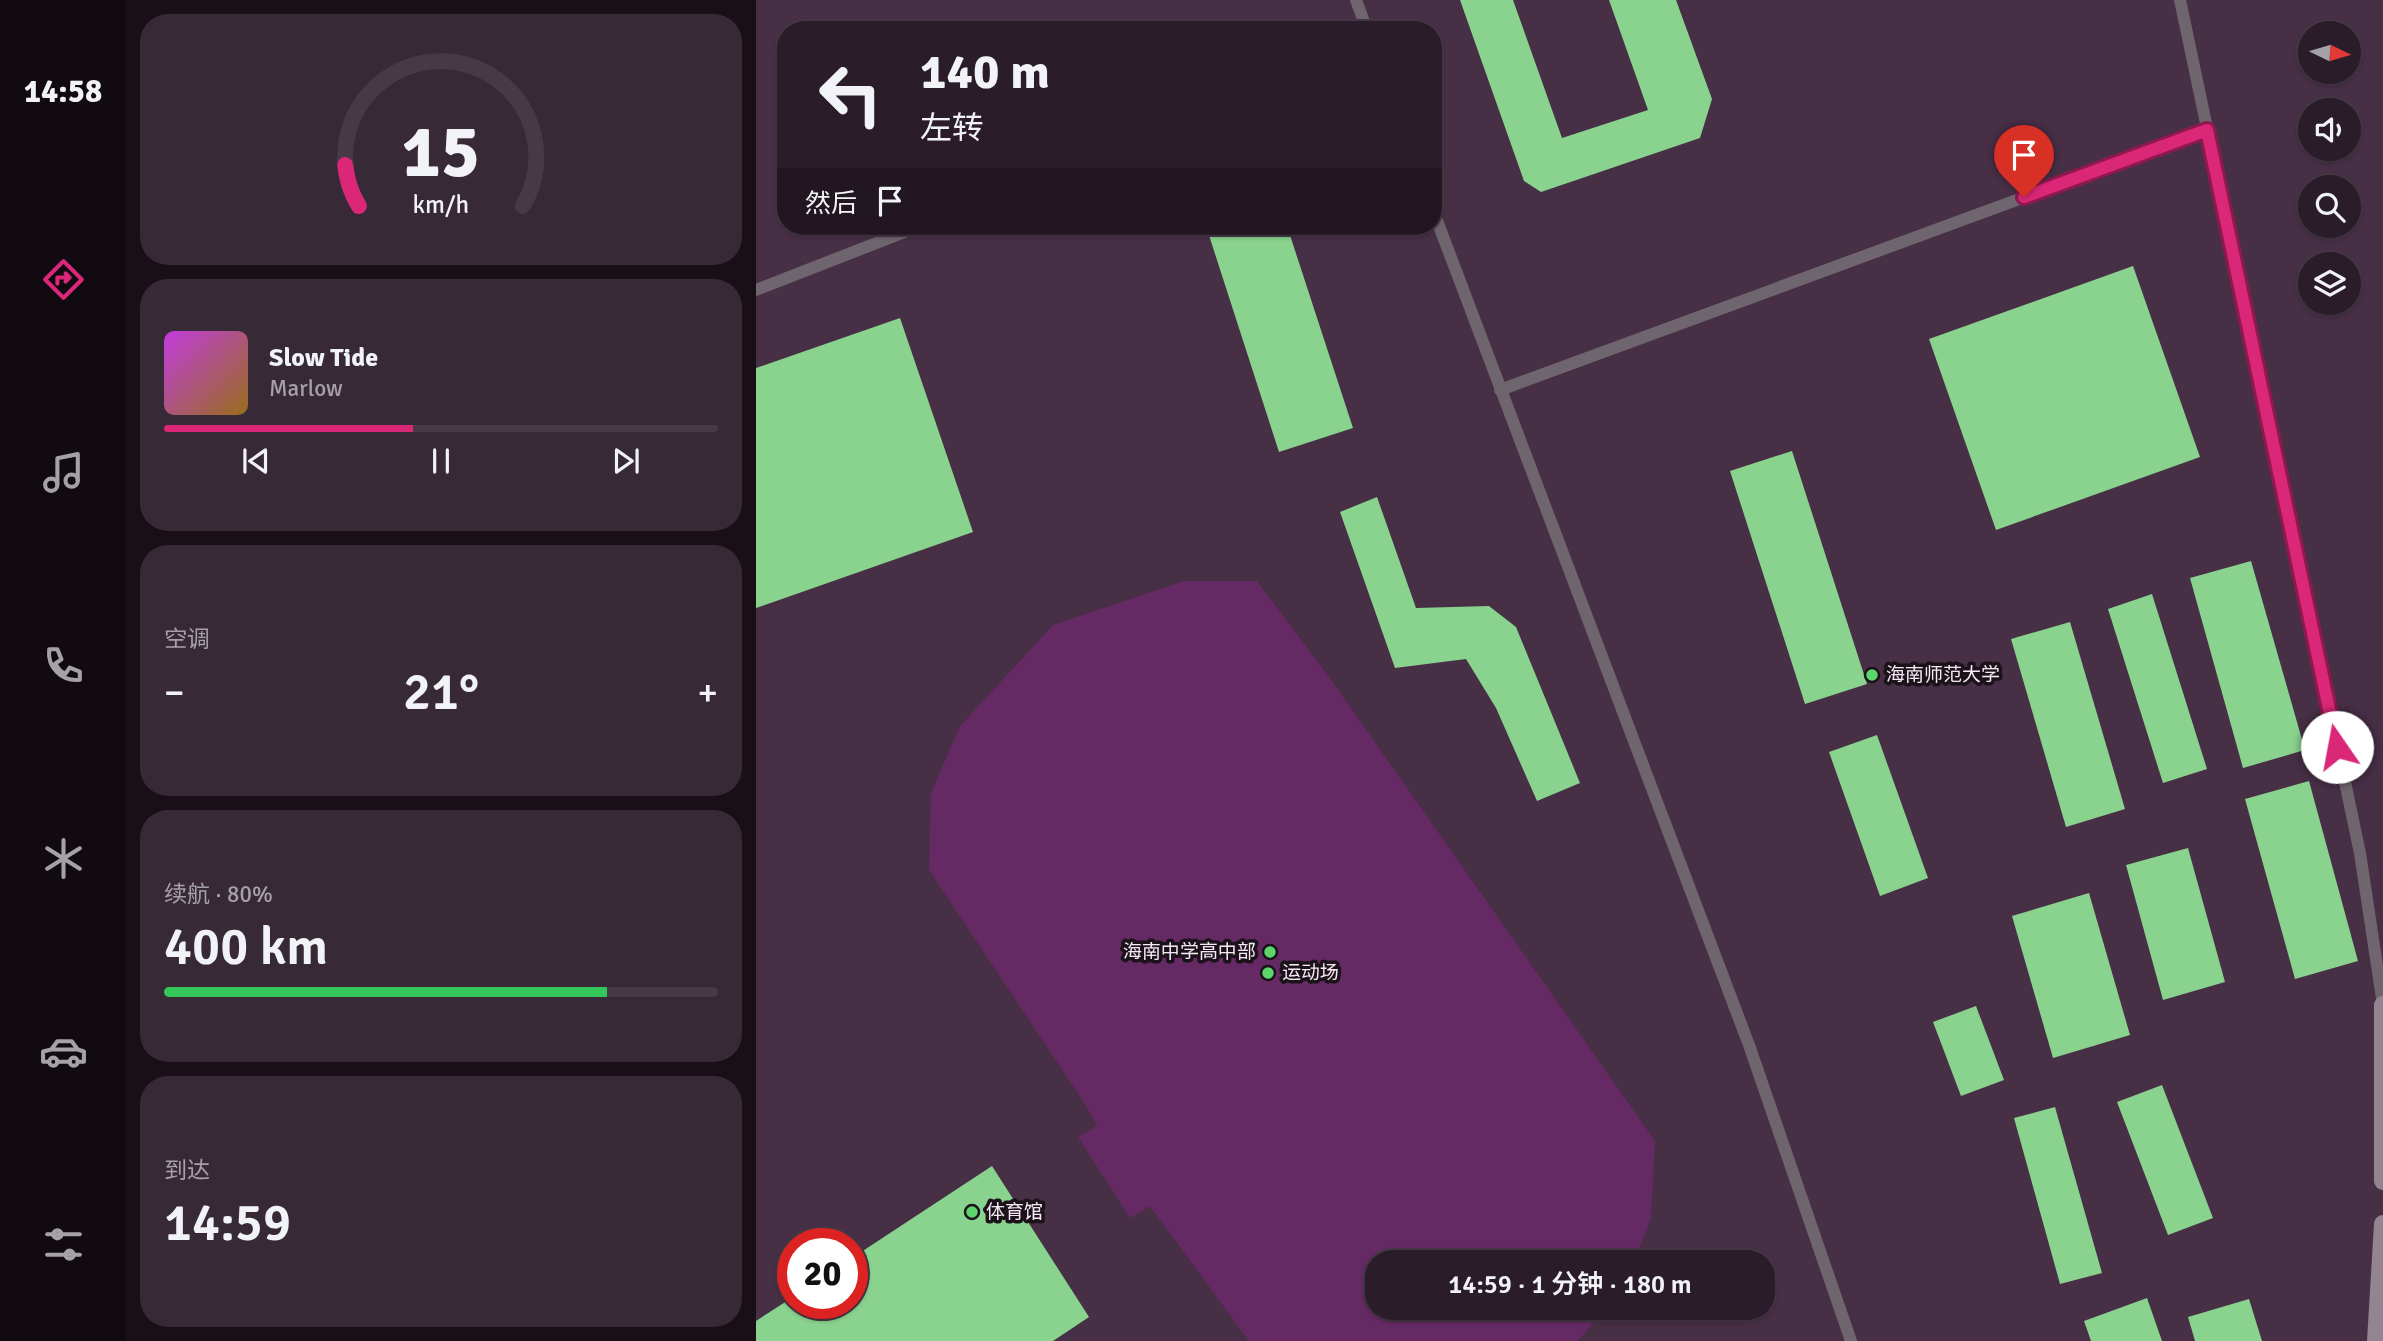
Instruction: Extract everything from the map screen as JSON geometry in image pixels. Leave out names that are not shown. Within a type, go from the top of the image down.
[{"type":"street","points":[[2383,1005],[2383,1181]]},
{"type":"street","points":[[2376,1341],[2383,1224]]},
{"type":"lane","points":[[1356,0],[1364,21]]},
{"type":"lane","points":[[2180,0],[2360,853],[2383,1005]]},
{"type":"lane","points":[[1500,390],[2207,130]]},
{"type":"lane","points":[[1442,233],[1749,1045],[1851,1341]]},
{"type":"lane","points":[[756,290],[897,235]]},
{"type":"shaded area","name":"海南师范大学","points":[[756,0],[2383,0],[2383,1224],[2376,1341],[756,1341]]},
{"type":"shaded area","name":"运动场","points":[[1184,581],[1257,581],[1327,674],[1655,1141],[1651,1218],[1639,1250],[1365,1250],[1365,1320],[1596,1320],[1578,1341],[1249,1341],[1150,1206],[1130,1218],[1078,1137],[1097,1126],[1085,1104],[929,870],[931,793],[960,726],[1053,625]]},
{"type":"building","points":[[1460,0],[1513,0],[1562,138],[1648,110],[1609,0],[1676,0],[1712,99],[1700,138],[1541,192],[1524,181]]},
{"type":"building","points":[[1209,235],[1290,235],[1353,428],[1279,452]]},
{"type":"building","points":[[2133,266],[2200,457],[1996,530],[1929,339]]},
{"type":"building","points":[[900,318],[973,532],[756,608],[756,368]]},
{"type":"building","points":[[1792,451],[1867,684],[1805,704],[1730,471]]},
{"type":"building","points":[[1377,497],[1416,608],[1489,606],[1516,627],[1580,783],[1537,801],[1496,708],[1466,659],[1395,668],[1340,512]]},
{"type":"building","points":[[2251,561],[2305,750],[2243,768],[2190,578]]},
{"type":"building","points":[[2152,594],[2207,769],[2163,783],[2108,609]]},
{"type":"building","points":[[2070,622],[2125,809],[2066,827],[2011,639]]},
{"type":"building","points":[[1877,735],[1928,878],[1880,896],[1829,752]]},
{"type":"building","points":[[2309,781],[2358,961],[2295,979],[2245,799]]},
{"type":"building","points":[[2188,848],[2225,982],[2163,1000],[2126,865]]},
{"type":"building","points":[[2089,893],[2130,1035],[2053,1058],[2012,916]]},
{"type":"building","points":[[1976,1006],[2004,1080],[1961,1096],[1933,1022]]},
{"type":"building","points":[[2162,1085],[2213,1218],[2168,1235],[2117,1102]]},
{"type":"building","points":[[2055,1107],[2102,1273],[2060,1284],[2014,1118]]},
{"type":"building","name":"体育馆","points":[[992,1166],[1089,1317],[1053,1341],[756,1341],[756,1321],[777,1307],[777,1319],[868,1319],[868,1247]]},
{"type":"building","points":[[2147,1298],[2162,1341],[2091,1341],[2084,1321]]},
{"type":"building","points":[[2249,1299],[2262,1341],[2195,1341],[2188,1317]]},
{"type":"place","name":"海南师范大学","points":[[1872,675]]},
{"type":"place","name":"海南中学高中部","points":[[1270,952]]},
{"type":"place","name":"运动场","points":[[1268,973]]},
{"type":"place","name":"体育馆","points":[[972,1212]]},
{"type":"route","points":[[2024,197],[2207,130],[2337,747]]}]
